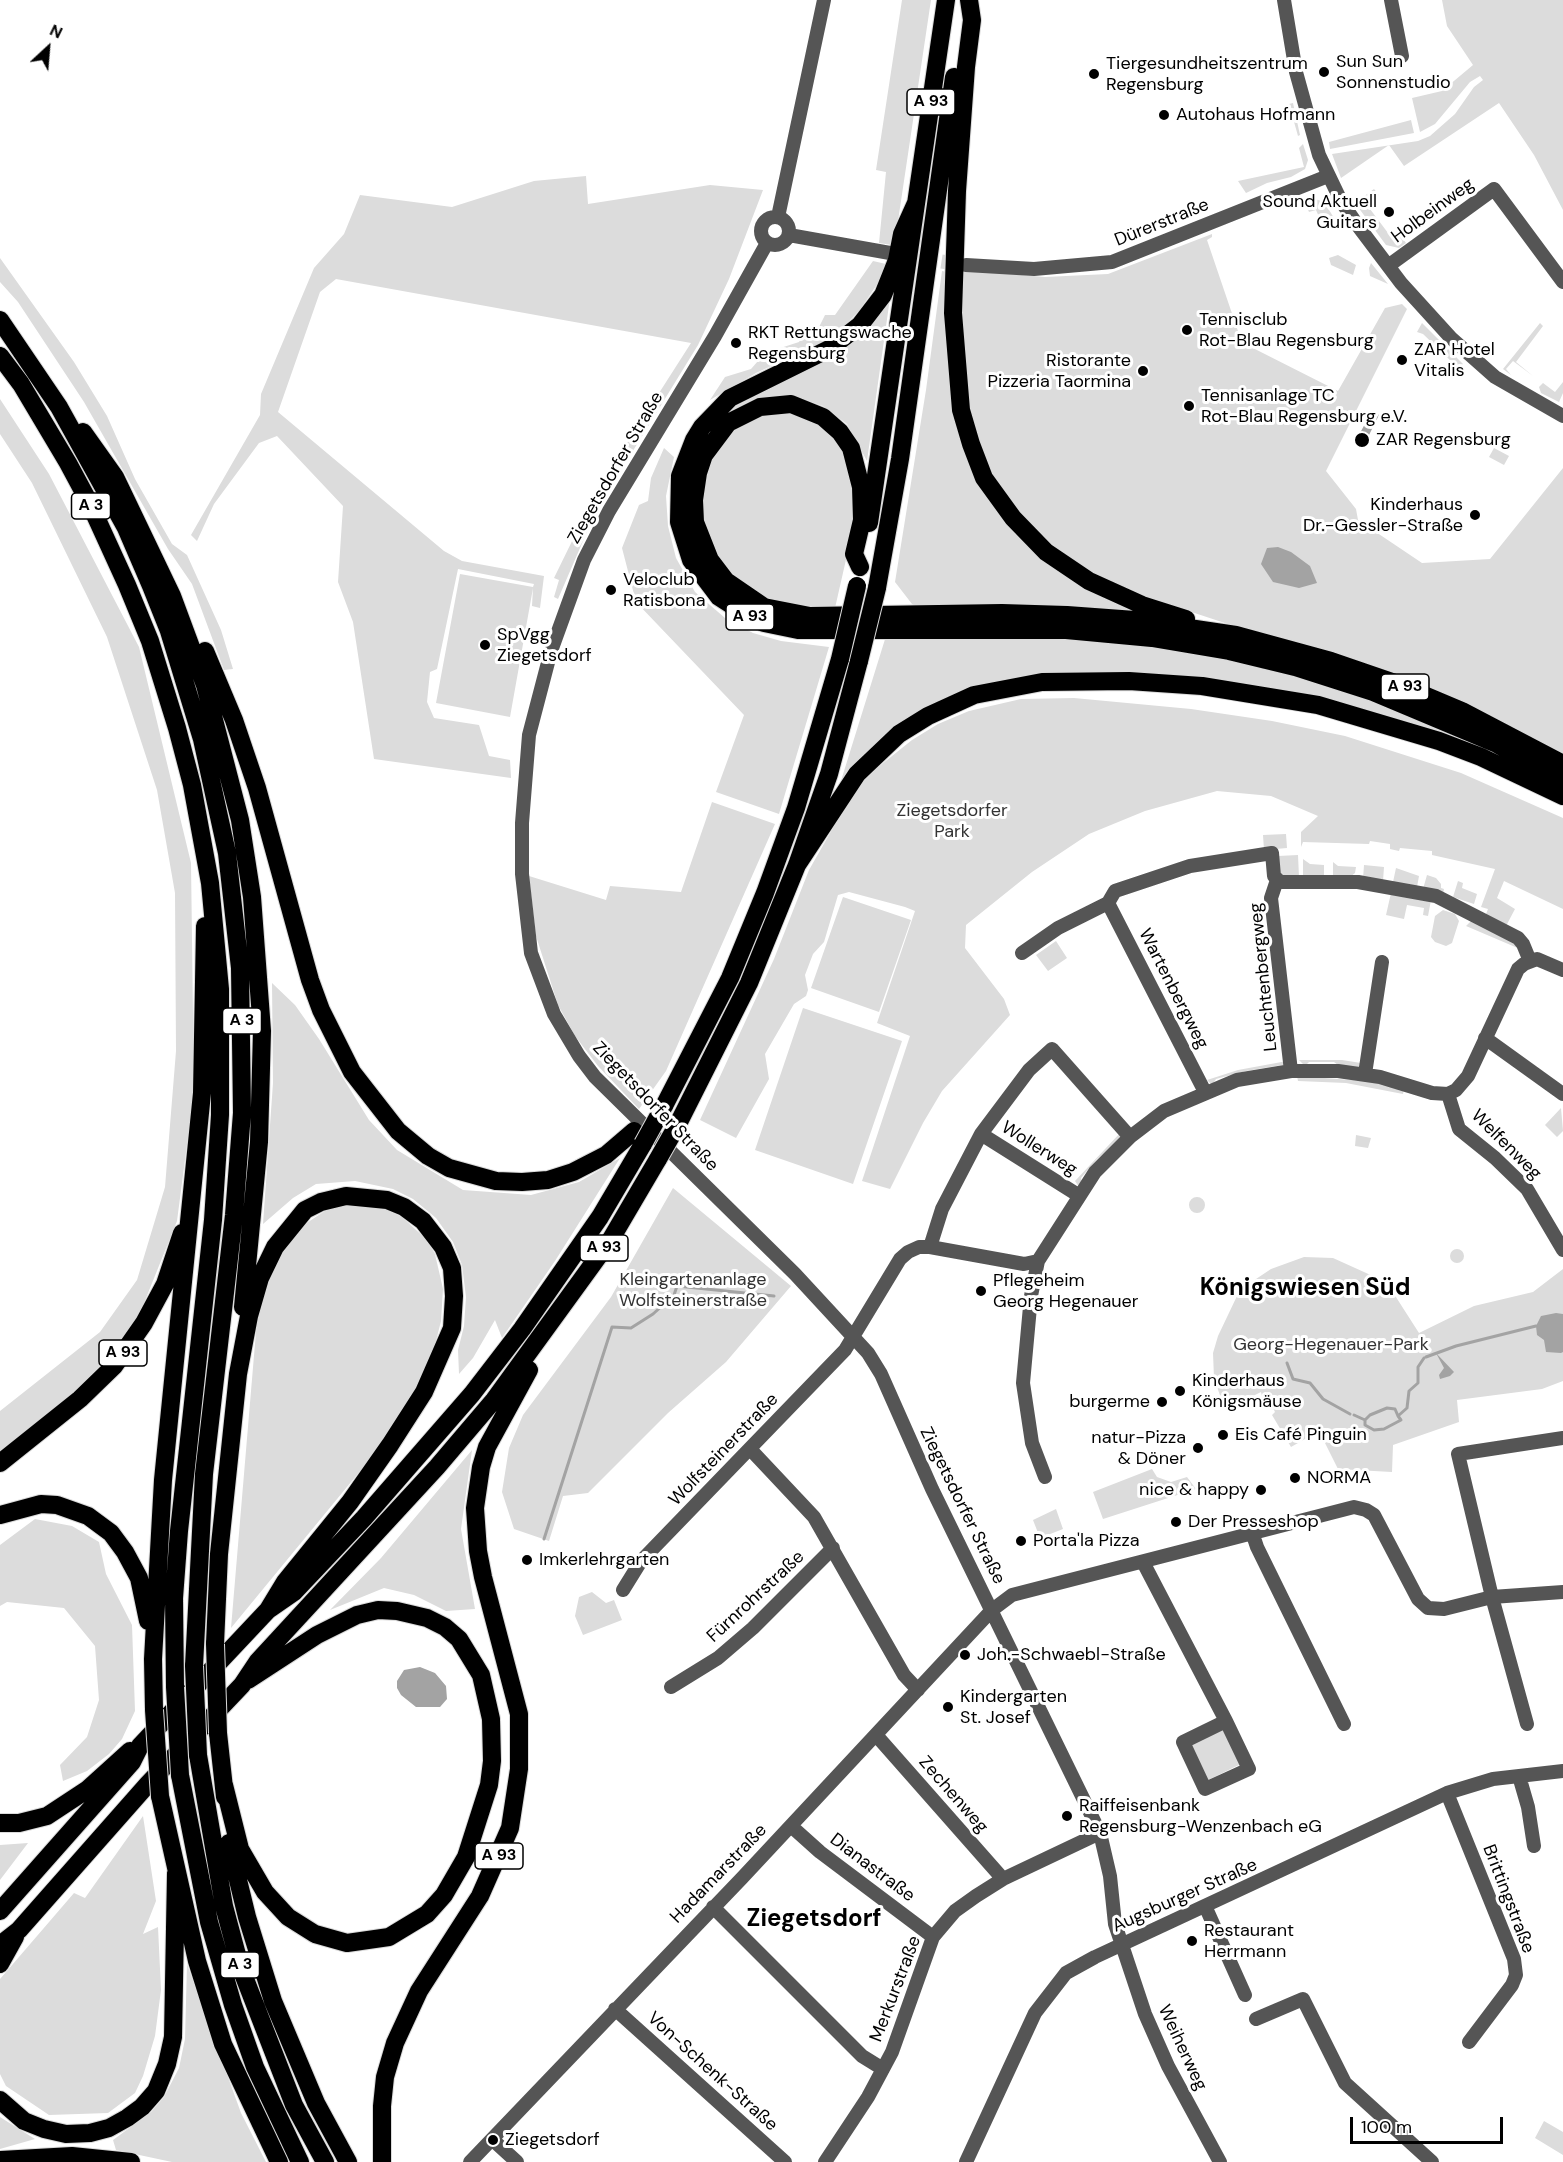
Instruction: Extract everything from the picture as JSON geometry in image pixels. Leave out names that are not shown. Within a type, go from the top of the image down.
[{"type":"highway","name":"A 93","points":[[664,1106],[730,978],[765,893],[796,808],[840,659],[876,486],[946,0]]},
{"type":"highway","name":"A 93","points":[[968,0],[972,20],[966,67],[957,191],[953,313],[961,410],[984,478],[1030,537],[1046,552],[1089,580],[1142,605],[1236,635],[1331,661],[1398,684],[1462,711],[1563,764]]},
{"type":"highway","name":"A 93","points":[[0,1945],[19,1930],[147,1785],[242,1684],[258,1661],[437,1467],[494,1400],[611,1239],[678,1124],[749,983],[797,865],[829,774],[876,588],[900,459],[968,0]]},
{"type":"highway","name":"A 93","points":[[916,203],[902,234],[897,260],[883,295],[860,325],[829,349],[754,384],[730,399],[702,426],[694,440],[680,476],[679,522],[691,560],[719,597],[750,617],[764,623],[798,630],[1066,630],[1152,638],[1229,651],[1295,667],[1373,692],[1497,744],[1563,780]]},
{"type":"highway","name":"A 3","points":[[0,320],[59,407],[126,528],[168,631],[199,728],[217,804],[235,916],[242,1020],[242,1113],[234,1215],[204,1474],[194,1666],[198,1755],[224,1906],[240,1966],[289,2095],[325,2162]]},
{"type":"highway","name":"A 3","points":[[0,356],[21,384],[68,463],[90,504],[131,594],[153,650],[177,728],[194,796],[210,883],[220,989],[220,1115],[213,1220],[178,1531],[174,1598],[175,1687],[180,1775],[208,1922],[233,2005],[255,2067],[300,2162]]},
{"type":"highway","name":"A 93","points":[[860,567],[854,554],[862,520],[861,487],[851,448],[840,432],[823,417],[791,404],[760,407],[728,423],[704,455],[698,473],[694,500],[695,522],[710,560],[726,581],[744,596],[764,607],[810,616],[1002,613],[1067,615],[1135,620],[1236,635]]},
{"type":"highway","name":"A 3","points":[[59,407],[103,457],[147,540],[180,616],[205,685],[230,774],[252,897],[260,992],[261,1095],[250,1243],[237,1350],[238,1374]]},
{"type":"highway","name":"A 3","points":[[147,540],[170,576],[190,615],[234,720],[276,852],[310,980],[321,1010],[347,1063],[398,1131],[428,1156],[470,1175],[496,1181],[539,1180],[573,1172],[639,1138],[664,1106]]},
{"type":"highway","name":"A 93","points":[[797,865],[857,774],[899,734],[928,716],[974,695],[1041,682],[1129,681],[1202,686],[1318,705],[1439,741],[1481,757],[1563,796]]},
{"type":"highway","points":[[0,2100],[24,2121],[44,2129],[66,2134],[90,2133],[109,2128],[142,2108],[156,2091],[167,2064],[173,2037],[176,1873],[160,1796],[153,1659],[163,1480],[193,1203],[202,1093],[205,920],[210,883]]},
{"type":"highway","name":"A 93","points":[[268,1610],[294,1592],[326,1559],[472,1394],[522,1329],[600,1217],[639,1138]]},
{"type":"highway","name":"A 93","points":[[0,1911],[132,1762],[140,1746],[268,1610],[285,1582],[350,1502],[390,1445],[439,1362],[452,1328],[453,1268],[443,1247],[423,1221],[404,1207],[387,1200],[346,1196],[321,1202],[305,1210],[283,1234],[264,1268],[249,1316],[238,1374]]},
{"type":"highway","name":"A 93","points":[[0,1463],[80,1400],[114,1366],[144,1323],[165,1284],[193,1203]]},
{"type":"highway","name":"A 93","points":[[382,2162],[382,2106],[386,2077],[395,2043],[419,1991],[480,1896],[510,1828],[519,1769],[519,1714],[478,1551],[476,1498],[487,1447],[533,1363],[544,1333]]},
{"type":"highway","points":[[238,1374],[219,1554],[215,1644],[218,1733],[229,1845],[247,1917],[273,2001],[316,2103],[348,2162]]},
{"type":"highway","points":[[0,1515],[25,1507],[57,1505],[88,1516],[111,1533],[139,1578],[146,1605],[153,1659]]},
{"type":"highway","points":[[224,1785],[240,1849],[265,1892],[297,1923],[315,1934],[347,1943],[390,1937],[427,1914],[444,1894],[466,1857],[489,1785],[492,1761],[491,1719],[481,1675],[459,1639],[445,1627],[427,1618],[397,1611],[378,1610],[357,1615],[317,1635],[242,1684]]},
{"type":"highway","points":[[0,1823],[19,1823],[47,1816],[88,1789],[124,1754],[140,1746]]},
{"type":"highway","name":"A 3","points":[[176,1873],[196,1961],[223,2044],[279,2162]]},
{"type":"highway","name":"A 93","points":[[0,1964],[19,1930]]},
{"type":"highway","points":[[0,2160],[72,2156],[131,2162]]},
{"type":"street","points":[[778,217],[824,0]]},
{"type":"street","points":[[1284,0],[1298,82],[1316,146],[1341,201],[1388,266],[1426,313],[1488,371],[1516,391],[1563,416]]},
{"type":"street","points":[[1391,0],[1402,56]]},
{"type":"street","name":"Dürerstraße","points":[[966,265],[1034,270],[1112,262],[1328,176]]},
{"type":"street","name":"Holbeinweg","points":[[1388,266],[1494,189],[1563,282]]},
{"type":"street","points":[[778,217],[787,224],[789,235],[782,243],[766,243],[761,227],[768,219],[778,217]]},
{"type":"street","points":[[789,235],[890,253]]},
{"type":"street","name":"Ziegetsdorfer Straße","points":[[766,243],[715,336],[626,480],[584,560],[551,651],[529,735],[522,823],[522,874],[531,953],[554,1014],[579,1056],[607,1089],[795,1274],[853,1336],[881,1374],[932,1489],[1100,1833],[1107,1858],[1115,1923],[1123,1944]]},
{"type":"street","points":[[1022,953],[1058,928],[1108,903],[1115,891],[1190,866],[1272,853],[1277,880],[1358,882],[1436,896],[1518,938],[1524,944],[1530,961]]},
{"type":"street","name":"Leuchtenbergweg","points":[[1277,880],[1271,897],[1291,1071]]},
{"type":"street","name":"Wartenbergweg","points":[[1108,903],[1205,1092]]},
{"type":"street","points":[[1045,1477],[1032,1443],[1023,1383],[1031,1296],[1038,1261],[1078,1195],[1095,1172],[1130,1137],[1164,1111],[1205,1092],[1238,1080],[1291,1071],[1365,1074],[1432,1093],[1448,1094],[1463,1083],[1513,976],[1530,961],[1546,961],[1563,970]]},
{"type":"street","points":[[1365,1074],[1382,962]]},
{"type":"street","points":[[1485,1038],[1563,1094]]},
{"type":"street","points":[[1038,1261],[1024,1264],[930,1247],[942,1209],[981,1134],[1029,1070],[1052,1048],[1130,1137]]},
{"type":"street","name":"Welfenweg","points":[[1448,1094],[1459,1129],[1527,1189],[1563,1250]]},
{"type":"street","name":"Wollerweg","points":[[981,1134],[1078,1195]]},
{"type":"street","name":"Wolfsteinerstraße","points":[[623,1590],[641,1561],[836,1360],[900,1259],[919,1247],[930,1247]]},
{"type":"street","points":[[1527,1724],[1492,1597],[1458,1454],[1562,1441]]},
{"type":"street","points":[[751,1450],[814,1517],[834,1548],[904,1675],[918,1690]]},
{"type":"street","name":"Hadamarstraße","points":[[470,2162],[791,1826],[992,1610],[1012,1595],[1354,1507],[1374,1515],[1418,1599],[1428,1608],[1444,1609],[1492,1597]]},
{"type":"street","points":[[1252,1532],[1257,1547],[1344,1724]]},
{"type":"street","name":"Fürnrohrstraße","points":[[671,1687],[727,1650],[834,1548]]},
{"type":"street","points":[[1143,1562],[1226,1721],[1249,1769],[1204,1789],[1183,1742],[1226,1721]]},
{"type":"street","points":[[1492,1597],[1563,1592]]},
{"type":"street","name":"Zechenweg","points":[[876,1735],[1003,1879]]},
{"type":"street","name":"Augsburger Straße","points":[[966,2162],[1035,2013],[1050,1990],[1066,1973],[1123,1944],[1206,1908],[1447,1793],[1493,1779],[1563,1771]]},
{"type":"street","points":[[1519,1776],[1528,1807],[1534,1846]]},
{"type":"street","name":"Brittingstraße","points":[[1447,1793],[1514,1959],[1516,1975],[1512,1985],[1469,2042]]},
{"type":"street","name":"Dianastraße","points":[[791,1826],[820,1852],[933,1937]]},
{"type":"street","name":"Merkurstraße","points":[[825,2162],[850,2126],[892,2052],[933,1937],[955,1911],[1003,1879],[1100,1833]]},
{"type":"street","points":[[713,1907],[862,2056],[883,2069]]},
{"type":"street","points":[[1206,1908],[1245,1995]]},
{"type":"street","name":"Weiherweg","points":[[1123,1944],[1141,2005],[1168,2066],[1220,2162]]},
{"type":"street","points":[[1256,2019],[1303,1999],[1346,2083],[1432,2162]]},
{"type":"street","name":"Von-Schenk-Straße","points":[[615,2010],[785,2162]]},
{"type":"street","points":[[493,2140],[517,2162]]},
{"type":"green space","points":[[902,0],[931,0],[898,221],[892,245],[879,243],[886,172],[876,170]]},
{"type":"green space","points":[[1442,0],[1563,0],[1563,210],[1534,155],[1499,103],[1404,166],[1389,145],[1418,141],[1430,136],[1455,114],[1474,87],[1483,80],[1480,76],[1470,82],[1435,124],[1420,132],[1412,98],[1442,91],[1473,65],[1447,26]]},
{"type":"green space","points":[[1293,103],[1300,135],[1298,136],[1289,104]]},
{"type":"green space","points":[[1411,120],[1414,133],[1330,149],[1329,142]]},
{"type":"green space","points":[[1303,144],[1308,160],[1305,169],[1291,177],[1267,183],[1246,193],[1238,181],[1304,167],[1299,148]]},
{"type":"green space","points":[[1388,145],[1341,178],[1332,154]]},
{"type":"green space","points":[[586,176],[588,204],[710,185],[763,190],[729,279],[698,345],[596,511],[558,599],[554,597],[559,580],[554,578],[597,490],[691,343],[336,279],[320,292],[278,412],[444,551],[462,561],[544,576],[540,608],[532,606],[533,588],[510,717],[436,703],[460,574],[533,587],[534,584],[458,569],[437,669],[430,672],[427,702],[434,718],[479,725],[489,756],[510,760],[511,778],[374,759],[353,622],[338,582],[343,506],[277,436],[259,443],[214,504],[197,541],[191,535],[260,415],[261,394],[314,268],[344,234],[360,195],[452,207],[534,181]]},
{"type":"green space","points":[[1374,189],[1379,195],[1367,205],[1394,241],[1401,236],[1406,243],[1399,248],[1386,245],[1355,203]]},
{"type":"green space","points":[[1312,198],[1324,202],[1341,229],[1323,226],[1316,210],[1309,212],[1304,200]]},
{"type":"green space","points":[[1212,234],[1212,237],[1207,240],[1241,340],[1338,391],[1385,308],[1402,304],[1407,309],[1326,471],[1356,509],[1358,520],[1422,563],[1490,559],[1563,468],[1563,756],[1252,632],[1128,591],[1071,562],[1027,526],[991,475],[976,437],[964,377],[962,314],[964,270],[1045,277],[1108,274]]},
{"type":"green space","points":[[1338,255],[1356,265],[1353,275],[1331,265],[1329,258]]},
{"type":"green space","points":[[0,258],[74,362],[107,416],[135,479],[172,544],[187,555],[221,630],[233,669],[224,670],[192,584],[168,549],[84,402],[18,302],[0,282]]},
{"type":"green space","points":[[873,261],[886,264],[880,280],[859,311],[844,326],[817,345],[756,373],[710,400],[725,377],[751,369],[765,353],[799,342],[808,327],[819,327],[825,315],[835,315]]},
{"type":"green space","points":[[1371,263],[1388,284],[1370,276]]},
{"type":"green space","points":[[942,271],[947,272],[978,484],[1013,532],[1040,558],[1139,611],[919,608],[912,604],[895,582],[926,390]]},
{"type":"green space","points":[[890,298],[867,461],[847,424],[823,406],[797,397],[774,396],[748,402],[724,416],[720,414],[845,348],[868,328]]},
{"type":"green space","points":[[1422,323],[1463,364],[1459,370],[1454,370],[1454,364],[1423,334],[1417,332]]},
{"type":"green space","points":[[1540,323],[1543,326],[1516,362],[1533,376],[1513,361],[1506,369],[1511,375],[1503,369]]},
{"type":"green space","points":[[1563,382],[1563,393],[1559,402],[1541,393],[1539,387],[1543,383],[1555,392]]},
{"type":"green space","points":[[0,399],[49,474],[139,647],[191,863],[194,1091],[177,1221],[138,1318],[109,1360],[77,1392],[0,1454],[0,1411],[100,1332],[137,1280],[165,1187],[176,1051],[175,893],[157,790],[107,637],[32,483],[0,434]]},
{"type":"green space","points":[[776,409],[819,421],[839,439],[851,461],[855,520],[835,608],[805,608],[773,602],[750,592],[732,577],[720,561],[704,527],[700,502],[708,464],[736,425]]},
{"type":"green space","points":[[664,448],[674,457],[666,496],[668,526],[676,558],[695,592],[725,618],[753,633],[781,641],[829,647],[779,814],[716,792],[744,715],[636,602],[622,548],[639,505],[648,501],[651,478]]},
{"type":"green space","points":[[1494,448],[1509,456],[1504,465],[1489,457]]},
{"type":"green space","points":[[1029,635],[1147,643],[1297,674],[1449,729],[1504,758],[1477,746],[1371,712],[1042,676],[978,686],[840,784],[886,636]]},
{"type":"green space","name":"Ziegetsdorfer Park","points":[[1074,698],[1191,709],[1272,721],[1345,736],[1461,773],[1563,818],[1563,909],[1504,881],[1497,898],[1515,909],[1505,928],[1484,919],[1488,909],[1481,907],[1495,869],[1432,855],[1432,851],[1400,848],[1399,851],[1390,849],[1390,844],[1370,841],[1369,844],[1303,842],[1301,847],[1301,832],[1318,816],[1271,796],[1217,791],[1145,811],[1089,834],[1032,872],[966,925],[965,948],[1004,999],[1010,1015],[942,1091],[890,1189],[862,1181],[910,1036],[877,1023],[915,911],[905,907],[849,892],[838,895],[824,942],[813,954],[805,975],[808,990],[806,996],[794,1004],[765,1054],[769,1079],[736,1138],[700,1120],[774,959],[809,870],[850,798],[867,776],[912,740],[938,724],[969,711],[1021,699]]},
{"type":"green space","points":[[712,802],[775,824],[666,1071],[639,1109],[598,1066],[575,1036],[558,1005],[536,936],[529,876],[606,900],[610,886],[681,892]]},
{"type":"green space","points":[[1286,834],[1287,848],[1264,850],[1263,835]]},
{"type":"green space","points":[[1298,855],[1299,877],[1285,878],[1280,873],[1278,856]]},
{"type":"green space","points":[[1303,859],[1310,864],[1324,865],[1324,876],[1303,877]]},
{"type":"green space","points":[[1333,862],[1338,866],[1356,867],[1355,873],[1350,877],[1333,877]]},
{"type":"green space","points":[[1364,865],[1384,867],[1383,881],[1363,879]]},
{"type":"green space","points":[[1396,868],[1419,876],[1417,887],[1393,882]]},
{"type":"green space","points":[[1427,875],[1436,878],[1441,888],[1444,889],[1443,894],[1423,889]]},
{"type":"green space","points":[[1458,881],[1463,883],[1462,888],[1477,894],[1474,904],[1453,897]]},
{"type":"green space","points":[[1391,893],[1431,900],[1428,916],[1423,915],[1424,908],[1407,905],[1404,919],[1386,915]]},
{"type":"green space","points":[[843,897],[911,920],[879,1012],[811,988]]},
{"type":"green space","points":[[1443,910],[1455,914],[1459,921],[1452,943],[1446,946],[1435,942],[1431,937],[1435,916]]},
{"type":"green space","points":[[1471,921],[1512,941],[1520,949],[1466,926]]},
{"type":"green space","points":[[1056,941],[1067,958],[1048,971],[1036,955]]},
{"type":"green space","points":[[272,983],[295,1005],[369,1120],[397,1150],[463,1190],[531,1195],[579,1182],[620,1158],[555,1261],[502,1338],[495,1320],[473,1358],[459,1374],[458,1350],[464,1326],[466,1297],[462,1265],[453,1242],[436,1218],[413,1199],[393,1189],[355,1181],[316,1184],[293,1198],[263,1224],[273,1083]]},
{"type":"green space","points":[[803,1008],[902,1041],[853,1184],[755,1150]]},
{"type":"green space","points":[[1299,1060],[1342,1060],[1361,1063],[1362,1068],[1338,1065],[1334,1062],[1309,1062],[1305,1066]]},
{"type":"green space","points":[[1287,1061],[1287,1067],[1282,1065],[1246,1071],[1216,1079],[1212,1085],[1207,1080],[1238,1070]]},
{"type":"green space","points":[[1297,1076],[1379,1082],[1404,1089],[1403,1094],[1346,1083],[1298,1081]]},
{"type":"green space","points":[[1561,1108],[1563,1131],[1557,1137],[1545,1125]]},
{"type":"green space","points":[[1121,1132],[1123,1138],[1097,1159],[1081,1178],[1082,1183],[1079,1187],[1075,1181]]},
{"type":"green space","points":[[1356,1135],[1371,1138],[1368,1148],[1355,1146]]},
{"type":"green space","name":"Kleingartenanlage Wolfsteinerstraße","points":[[673,1188],[791,1286],[726,1362],[668,1413],[588,1493],[563,1496],[549,1541],[514,1529],[502,1492],[509,1448],[523,1415],[611,1297]]},
{"type":"green space","points":[[1197,1197],[1205,1205],[1197,1213],[1189,1205]]},
{"type":"green space","points":[[347,1204],[385,1209],[402,1217],[427,1240],[435,1254],[443,1289],[441,1321],[435,1345],[426,1373],[379,1448],[231,1628],[257,1320],[272,1266],[299,1228],[331,1207]]},
{"type":"green space","points":[[1457,1249],[1462,1251],[1464,1256],[1462,1261],[1457,1263],[1452,1261],[1450,1256],[1452,1251]]},
{"type":"green space","name":"Georg-Hegenauer-Park","points":[[1304,1257],[1333,1258],[1375,1277],[1394,1294],[1419,1333],[1474,1306],[1533,1292],[1563,1269],[1563,1381],[1542,1389],[1457,1400],[1459,1422],[1393,1445],[1392,1472],[1338,1469],[1319,1431],[1291,1447],[1272,1415],[1275,1412],[1266,1394],[1262,1396],[1261,1392],[1225,1410],[1214,1378],[1213,1353],[1218,1336],[1237,1296],[1247,1285],[1271,1269]]},
{"type":"green space","points":[[472,1450],[461,1529],[475,1609],[446,1611],[414,1595],[384,1588],[330,1610],[381,1558]]},
{"type":"green space","points":[[1152,1469],[1157,1477],[1171,1482],[1187,1477],[1196,1489],[1103,1519],[1093,1492]]},
{"type":"green space","points":[[1056,1509],[1063,1529],[1040,1538],[1033,1520]]},
{"type":"green space","points":[[35,1519],[72,1526],[99,1542],[106,1574],[132,1625],[135,1711],[122,1739],[109,1754],[87,1771],[63,1781],[60,1765],[87,1737],[99,1700],[95,1646],[64,1608],[7,1602],[0,1606],[0,1545]]},
{"type":"green space","points":[[592,1592],[606,1603],[614,1600],[622,1620],[583,1635],[575,1616],[579,1597]]},
{"type":"green space","points":[[1223,1728],[1241,1764],[1208,1780],[1190,1744]]},
{"type":"green space","points":[[143,1816],[156,1901],[143,1934],[158,1927],[161,1990],[155,2036],[143,2076],[135,2093],[108,2113],[49,2115],[6,2086],[0,2074],[0,1979],[74,1893],[85,1898]]},
{"type":"green space","points":[[28,1843],[0,1880],[0,1845]]},
{"type":"green space","points":[[187,1964],[241,2113],[266,2162],[172,2162],[116,2150],[113,2140],[151,2112],[164,2097],[179,2068],[185,2039]]},
{"type":"green space","points":[[0,2117],[35,2139],[0,2149]]},
{"type":"green space","points":[[1544,2121],[1563,2132],[1563,2155],[1535,2138]]},
{"type":"shaded area","points":[[1372,411],[1379,415],[1368,437],[1360,433]]},
{"type":"shaded area","points":[[1278,547],[1291,552],[1310,566],[1317,583],[1299,588],[1273,582],[1261,564],[1267,548]]},
{"type":"shaded area","points":[[1563,1314],[1563,1352],[1561,1353],[1546,1352],[1544,1340],[1537,1335],[1536,1326],[1541,1316]]},
{"type":"shaded area","points":[[1436,1353],[1454,1372],[1450,1376],[1440,1379],[1439,1375],[1444,1368]]},
{"type":"shaded area","points":[[420,1667],[435,1673],[446,1686],[447,1699],[440,1707],[416,1707],[401,1695],[397,1688],[397,1681],[404,1670]]},
{"type":"waterway","points":[[544,1539],[612,1327],[631,1328],[653,1314],[674,1295],[677,1286],[774,1296]]},
{"type":"waterway","points":[[1426,1357],[1456,1346],[1536,1326]]},
{"type":"waterway","points":[[1354,1415],[1365,1420],[1365,1425],[1374,1430],[1384,1429],[1401,1420],[1398,1416],[1407,1408],[1409,1391],[1418,1383],[1418,1367],[1424,1358]]},
{"type":"waterway","points":[[1287,1363],[1293,1379],[1310,1383],[1323,1399],[1350,1414]]},
{"type":"waterway","points":[[1365,1420],[1370,1415],[1387,1408],[1395,1409],[1398,1416]]},
{"type":"tunnel","points":[[900,255],[964,265]]},
{"type":"place","name":"Sun Sun Sonnenstudio","points":[[1324,72]]},
{"type":"place","name":"Tiergesundheitszentrum Regensburg","points":[[1094,74]]},
{"type":"place","name":"Autohaus Hofmann","points":[[1164,115]]},
{"type":"place","name":"Sound Aktuell Guitars","points":[[1389,212]]},
{"type":"place","name":"Tennisclub Rot-Blau Regensburg","points":[[1187,330]]},
{"type":"place","name":"RKT Rettungswache Regensburg","points":[[736,343]]},
{"type":"place","name":"ZAR Hotel Vitalis","points":[[1402,360]]},
{"type":"place","name":"Ristorante Pizzeria Taormina","points":[[1143,371]]},
{"type":"place","name":"Tennisanlage TC Rot-Blau Regensburg e.V.","points":[[1189,406]]},
{"type":"place","name":"ZAR Regensburg","points":[[1362,440]]},
{"type":"place","name":"Kinderhaus Dr.-Gessler-Straße","points":[[1475,515]]},
{"type":"place","name":"Veloclub Ratisbona","points":[[611,590]]},
{"type":"place","name":"SpVgg Ziegetsdorf","points":[[485,645]]},
{"type":"place","name":"Pflegeheim Georg Hegenauer","points":[[981,1291]]},
{"type":"place","name":"Kinderhaus Königsmäuse","points":[[1180,1391]]},
{"type":"place","name":"burgerme","points":[[1162,1402]]},
{"type":"place","name":"Eis Café Pinguin","points":[[1223,1435]]},
{"type":"place","name":"natur-Pizza & Döner","points":[[1198,1448]]},
{"type":"place","name":"NORMA","points":[[1295,1478]]},
{"type":"place","name":"nice & happy","points":[[1261,1490]]},
{"type":"place","name":"Der Presseshop","points":[[1176,1522]]},
{"type":"place","name":"Porta'la Pizza","points":[[1021,1541]]},
{"type":"place","name":"Imkerlehrgarten","points":[[527,1560]]},
{"type":"place","name":"Joh.-Schwaebl-Straße","points":[[965,1655]]},
{"type":"place","name":"Kindergarten St. Josef","points":[[948,1707]]},
{"type":"place","name":"Raiffeisenbank Regensburg-Wenzenbach eG","points":[[1067,1816]]},
{"type":"place","name":"Restaurant Herrmann","points":[[1192,1941]]},
{"type":"place","name":"Ziegetsdorf","points":[[493,2140]]},
{"type":"district","name":"Königswiesen Süd","points":[[1305,1289]]},
{"type":"district","name":"Ziegetsdorf","points":[[814,1920]]}]
